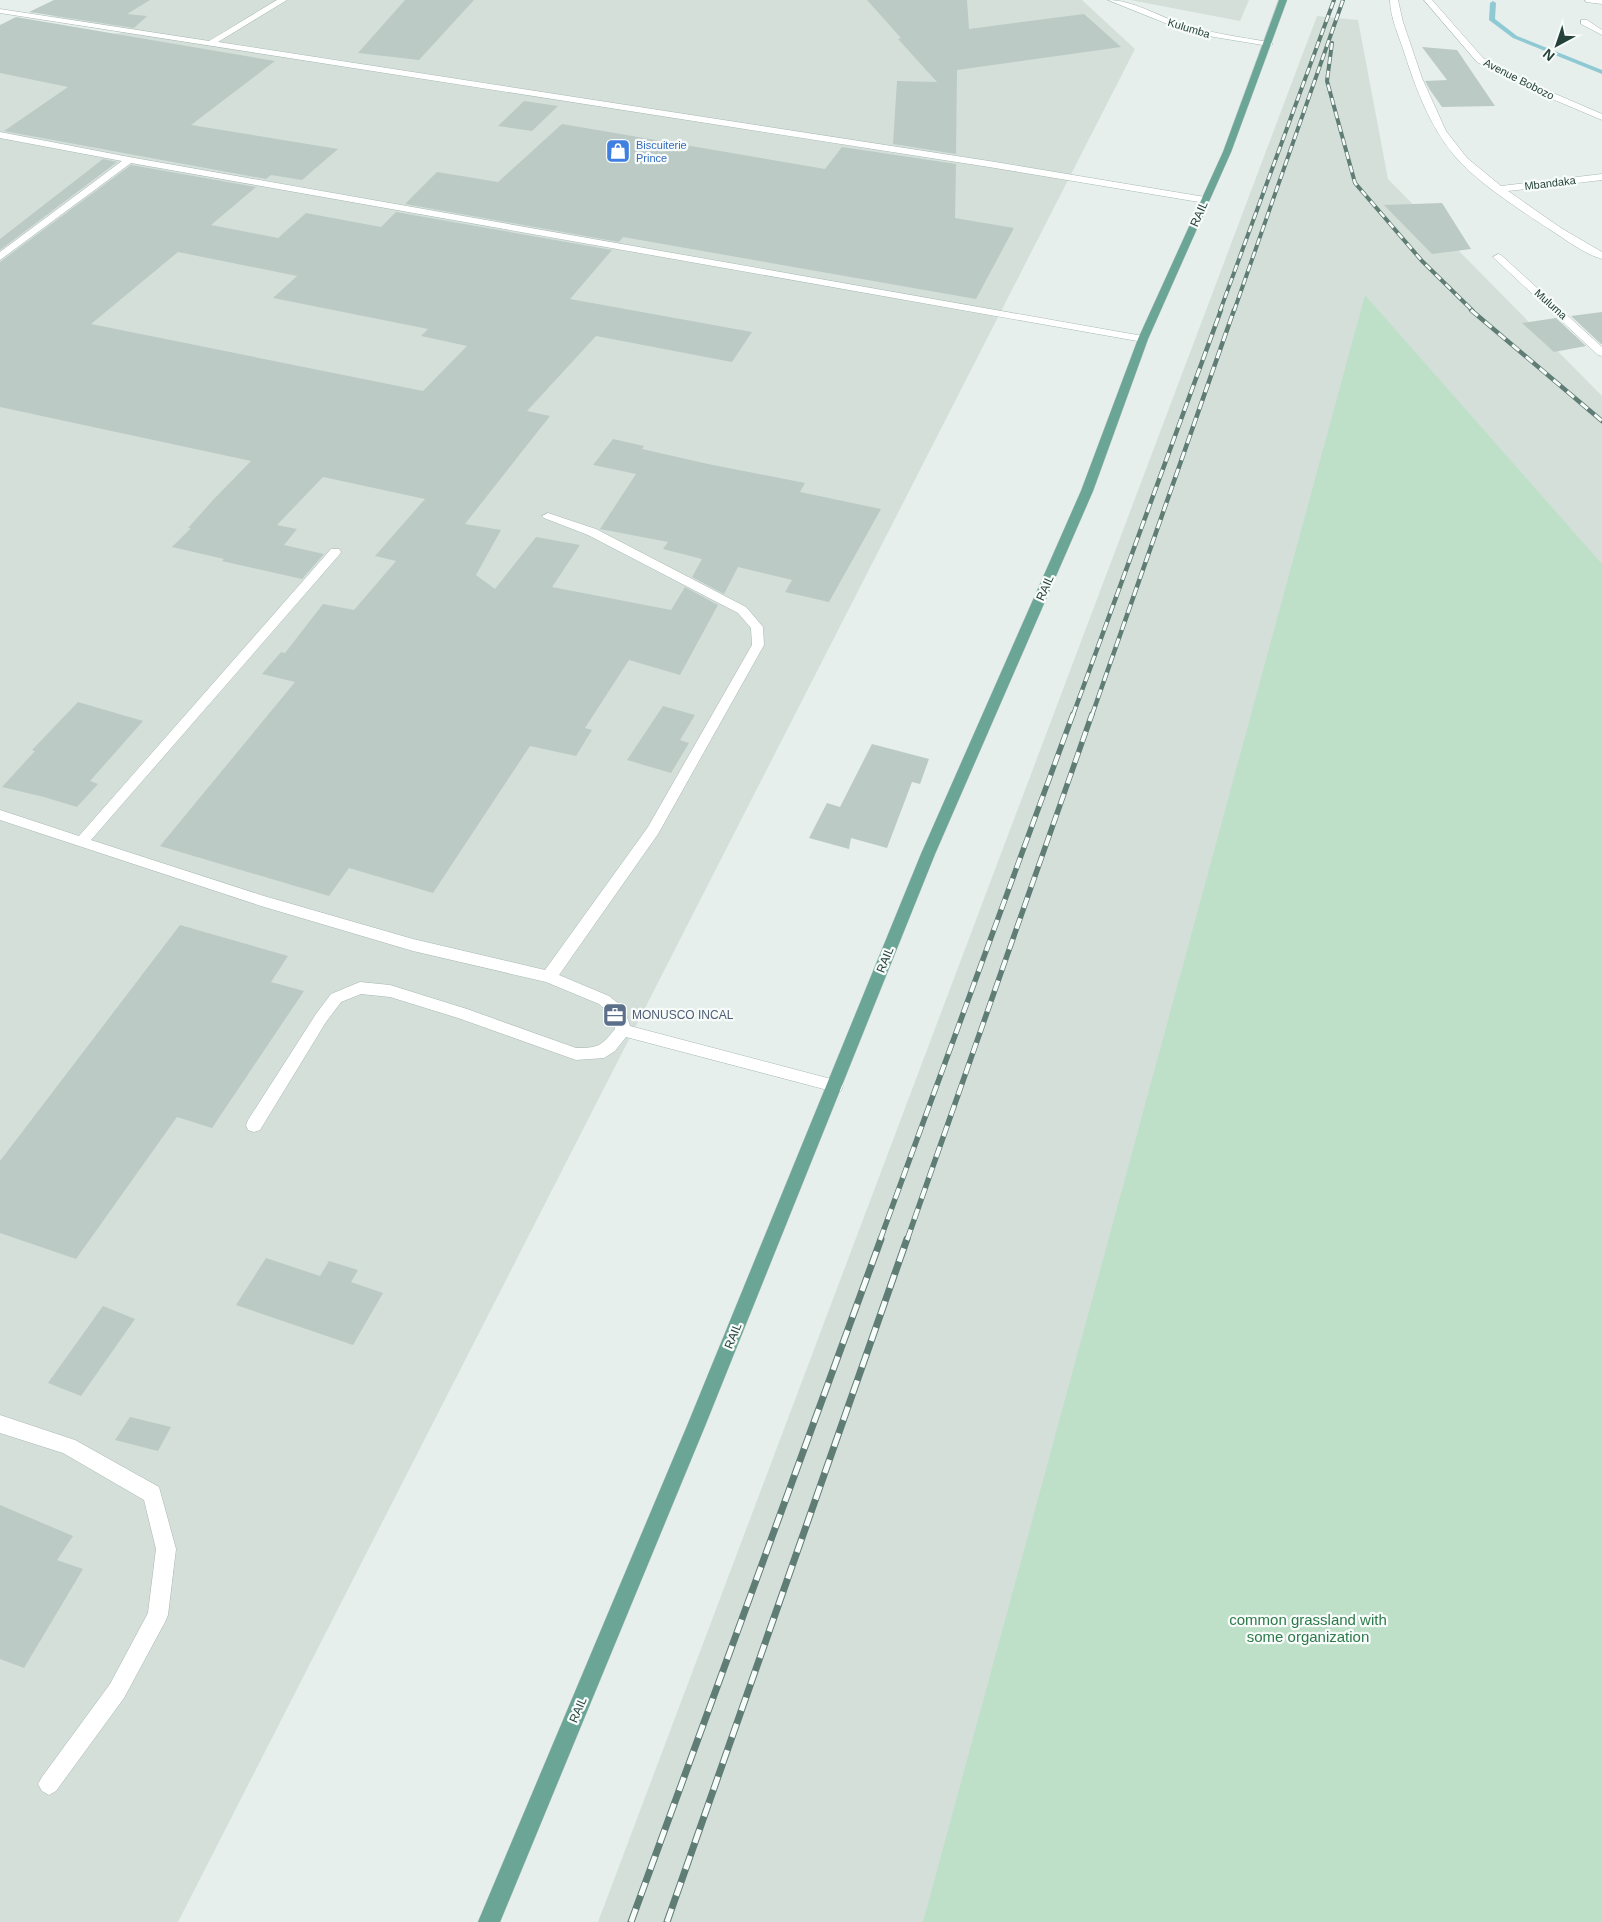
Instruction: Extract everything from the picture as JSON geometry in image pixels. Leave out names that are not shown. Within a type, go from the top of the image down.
[{"type":"main road","name":"RAIL","points":[[489,1922],[696,1426],[928,854],[1087,491],[1143,339],[1226,152],[1284,0]]},
{"type":"street","points":[[211,43],[283,0]]},
{"type":"street","name":"Kulumba","points":[[1112,0],[1178,25],[1214,36],[1268,44]]},
{"type":"street","points":[[1394,0],[1409,58],[1430,106],[1452,146],[1471,166],[1520,205],[1569,238],[1602,256]]},
{"type":"street","name":"Avenue Bobozo","points":[[1428,0],[1480,60],[1534,88],[1602,117]]},
{"type":"street","points":[[1589,0],[1602,2]]},
{"type":"street","points":[[0,11],[989,164],[1205,200]]},
{"type":"street","points":[[1584,22],[1602,33]]},
{"type":"street","points":[[0,135],[129,160],[1143,339]]},
{"type":"street","points":[[0,257],[129,160]]},
{"type":"street","name":"Mbandaka","points":[[1499,189],[1602,177]]},
{"type":"street","name":"Muluma","points":[[1498,258],[1602,353]]},
{"type":"street","points":[[548,516],[592,532],[742,610],[757,627],[758,645],[653,830],[550,977]]},
{"type":"street","points":[[82,841],[335,552]]},
{"type":"street","points":[[0,815],[261,901],[413,945],[550,977],[604,1000],[619,1012],[623,1030]]},
{"type":"street","points":[[254,1125],[321,1018],[336,998],[360,988],[390,991],[462,1013],[576,1054],[598,1054],[609,1047],[623,1030]]},
{"type":"street","points":[[623,1030],[835,1086]]},
{"type":"street","points":[[0,1424],[68,1446],[152,1494],[166,1549],[158,1615],[117,1691],[49,1784]]},
{"type":"shaded area","points":[[76,0],[1082,0],[1135,49],[178,1922],[0,1922],[0,64],[33,52],[123,32],[51,18]]},
{"type":"shaded area","points":[[1130,0],[1249,0],[1240,21]]},
{"type":"shaded area","name":"common grassland with some organization","points":[[1317,16],[1358,20],[1388,179],[1602,396],[1602,1922],[598,1922]]},
{"type":"green space","name":"common grassland with some organization","points":[[1365,295],[1602,564],[1602,1922],[923,1922]]},
{"type":"building","points":[[54,0],[150,0],[127,14],[147,16],[134,28],[29,12]]},
{"type":"building","points":[[405,0],[474,0],[419,60],[358,53]]},
{"type":"building","points":[[867,0],[967,0],[969,29],[1084,14],[1121,47],[957,70],[956,154],[893,144],[897,81],[937,82],[898,39],[901,38]]},
{"type":"building","points":[[16,17],[275,61],[191,125],[338,149],[302,180],[271,175],[266,179],[4,131],[68,87],[0,73],[0,25]]},
{"type":"building","points":[[1422,47],[1457,50],[1495,106],[1442,107],[1425,81],[1447,80]]},
{"type":"building","points":[[524,101],[558,106],[532,131],[498,126]]},
{"type":"building","points":[[562,124],[825,169],[842,147],[956,164],[955,218],[1014,228],[976,299],[623,237],[619,242],[405,204],[437,172],[498,182]]},
{"type":"building","points":[[103,159],[117,162],[0,250],[0,239]]},
{"type":"building","points":[[131,165],[256,187],[211,225],[278,238],[306,213],[381,227],[396,212],[612,250],[570,299],[752,332],[732,362],[596,336],[527,411],[550,416],[465,524],[501,530],[476,575],[495,589],[536,537],[580,545],[552,587],[671,610],[685,587],[718,605],[680,675],[629,660],[585,728],[592,730],[576,756],[530,746],[433,893],[349,868],[329,896],[160,846],[295,682],[262,674],[281,652],[285,653],[323,604],[354,610],[396,561],[375,556],[425,499],[323,477],[277,525],[297,529],[284,545],[324,554],[302,579],[222,561],[224,559],[172,547],[191,528],[188,528],[213,500],[251,461],[0,407],[0,262]],"holes":[[[178,252],[297,276],[273,298],[428,329],[421,336],[467,346],[423,391],[91,324]]]},
{"type":"building","points":[[1442,203],[1471,249],[1432,254],[1384,205]]},
{"type":"building","points":[[1602,312],[1602,344],[1601,344],[1571,316]]},
{"type":"building","points":[[1556,318],[1586,346],[1554,352],[1522,323]]},
{"type":"building","points":[[613,439],[644,446],[642,449],[805,483],[800,492],[881,509],[829,602],[785,592],[792,580],[738,567],[724,594],[692,577],[702,559],[663,549],[668,542],[600,529],[636,474],[593,465]]},
{"type":"building","points":[[78,702],[143,721],[90,781],[98,784],[77,807],[2,787],[35,751],[32,750]]},
{"type":"building","points":[[663,706],[695,715],[680,740],[689,743],[671,773],[627,760]]},
{"type":"building","points":[[872,744],[929,759],[920,784],[912,782],[887,848],[851,838],[849,849],[809,838],[827,803],[840,807]]},
{"type":"building","points":[[180,925],[288,956],[271,982],[304,991],[212,1128],[177,1117],[76,1259],[0,1233],[0,1161]]},
{"type":"building","points":[[266,1258],[320,1276],[329,1261],[358,1270],[351,1282],[383,1293],[353,1345],[236,1305]]},
{"type":"building","points":[[103,1306],[135,1319],[81,1396],[48,1383]]},
{"type":"building","points":[[130,1417],[171,1427],[158,1451],[115,1440]]},
{"type":"building","points":[[0,1505],[73,1536],[57,1560],[83,1569],[24,1668],[0,1659]]},
{"type":"waterway","points":[[1493,3],[1492,20],[1515,37],[1602,72]]},
{"type":"railway","points":[[1220,311],[1334,0]]},
{"type":"railway","points":[[1234,311],[1343,0]]},
{"type":"railway","points":[[1332,43],[1327,81],[1355,183],[1422,261],[1473,311]]},
{"type":"railway","points":[[1073,715],[1221,310]]},
{"type":"railway","points":[[1092,715],[1234,310]]},
{"type":"railway","points":[[1471,310],[1602,421]]},
{"type":"railway","points":[[880,1240],[1073,714]]},
{"type":"railway","points":[[907,1240],[1092,714]]},
{"type":"railway","points":[[631,1922],[881,1239]]},
{"type":"railway","points":[[667,1922],[907,1239]]},
{"type":"place","name":"Biscuiterie Prince","points":[[618,151]]},
{"type":"place","name":"MONUSCO INCAL","points":[[615,1015]]}]
